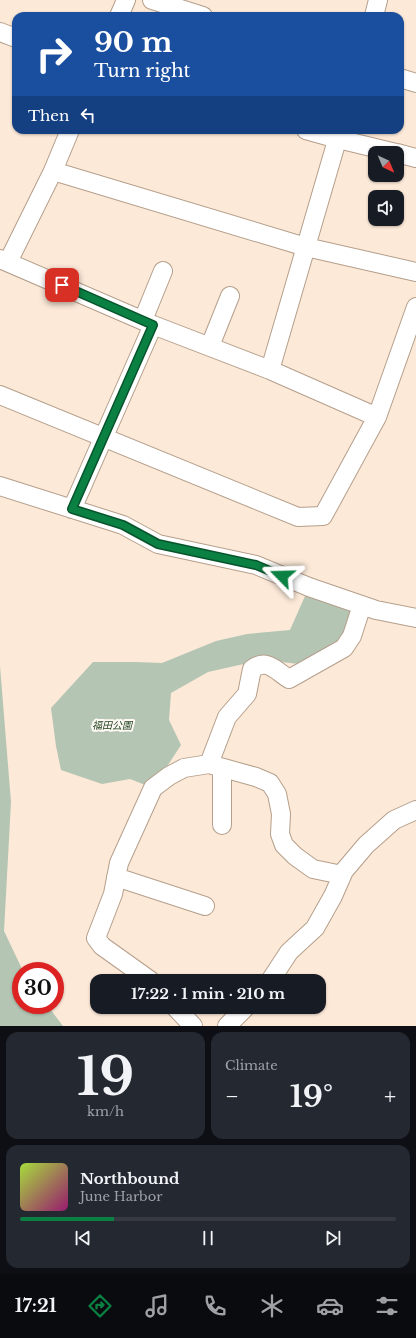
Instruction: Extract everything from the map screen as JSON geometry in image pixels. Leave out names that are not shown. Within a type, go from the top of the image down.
[{"type":"street","points":[[121,12],[126,0]]},
{"type":"street","points":[[152,0],[190,12]]},
{"type":"street","points":[[375,12],[378,0]]},
{"type":"street","points":[[0,32],[12,36]]},
{"type":"street","points":[[404,80],[416,84]]},
{"type":"street","points":[[68,134],[53,171],[4,260],[148,322],[270,370],[377,417]]},
{"type":"street","points":[[270,370],[339,135],[374,146]]},
{"type":"street","points":[[404,155],[416,158]]},
{"type":"street","points":[[53,171],[306,247],[416,272]]},
{"type":"street","points":[[72,509],[103,437],[148,322],[163,271]]},
{"type":"street","points":[[210,346],[230,296]]},
{"type":"street","points":[[0,396],[298,517],[323,516],[377,417],[416,307]]},
{"type":"street","points":[[0,486],[123,525],[158,544],[256,565],[309,587],[376,610],[416,618]]},
{"type":"street","points":[[222,824],[216,766],[227,717],[248,694],[252,669],[258,664],[267,664],[289,679],[344,648],[352,636],[362,605]]},
{"type":"street","points":[[141,974],[102,946],[96,938],[113,894],[119,863],[153,788],[169,776],[184,768],[216,766],[256,777],[270,783],[277,794],[280,814],[280,834],[284,845],[295,856],[313,869],[342,875]]},
{"type":"street","points":[[275,974],[289,952],[315,928],[333,896],[344,871],[366,845],[394,820],[416,810]]},
{"type":"street","points":[[116,877],[205,906]]},
{"type":"street","points":[[182,1014],[193,1026]]},
{"type":"street","points":[[227,1026],[239,1014]]},
{"type":"green space","name":"福田公園","points":[[309,587],[357,603],[345,642],[309,665],[262,660],[208,672],[171,693],[169,720],[181,745],[153,788],[130,779],[102,784],[61,770],[51,708],[93,662],[162,663],[216,641],[247,634],[290,630]]},
{"type":"green space","points":[[0,666],[11,802],[4,931],[19,962],[12,962],[12,1014],[54,1014],[63,1026],[0,1026]]},
{"type":"route","points":[[62,285],[153,325],[72,509],[123,525],[158,544],[256,565],[282,576]]}]
